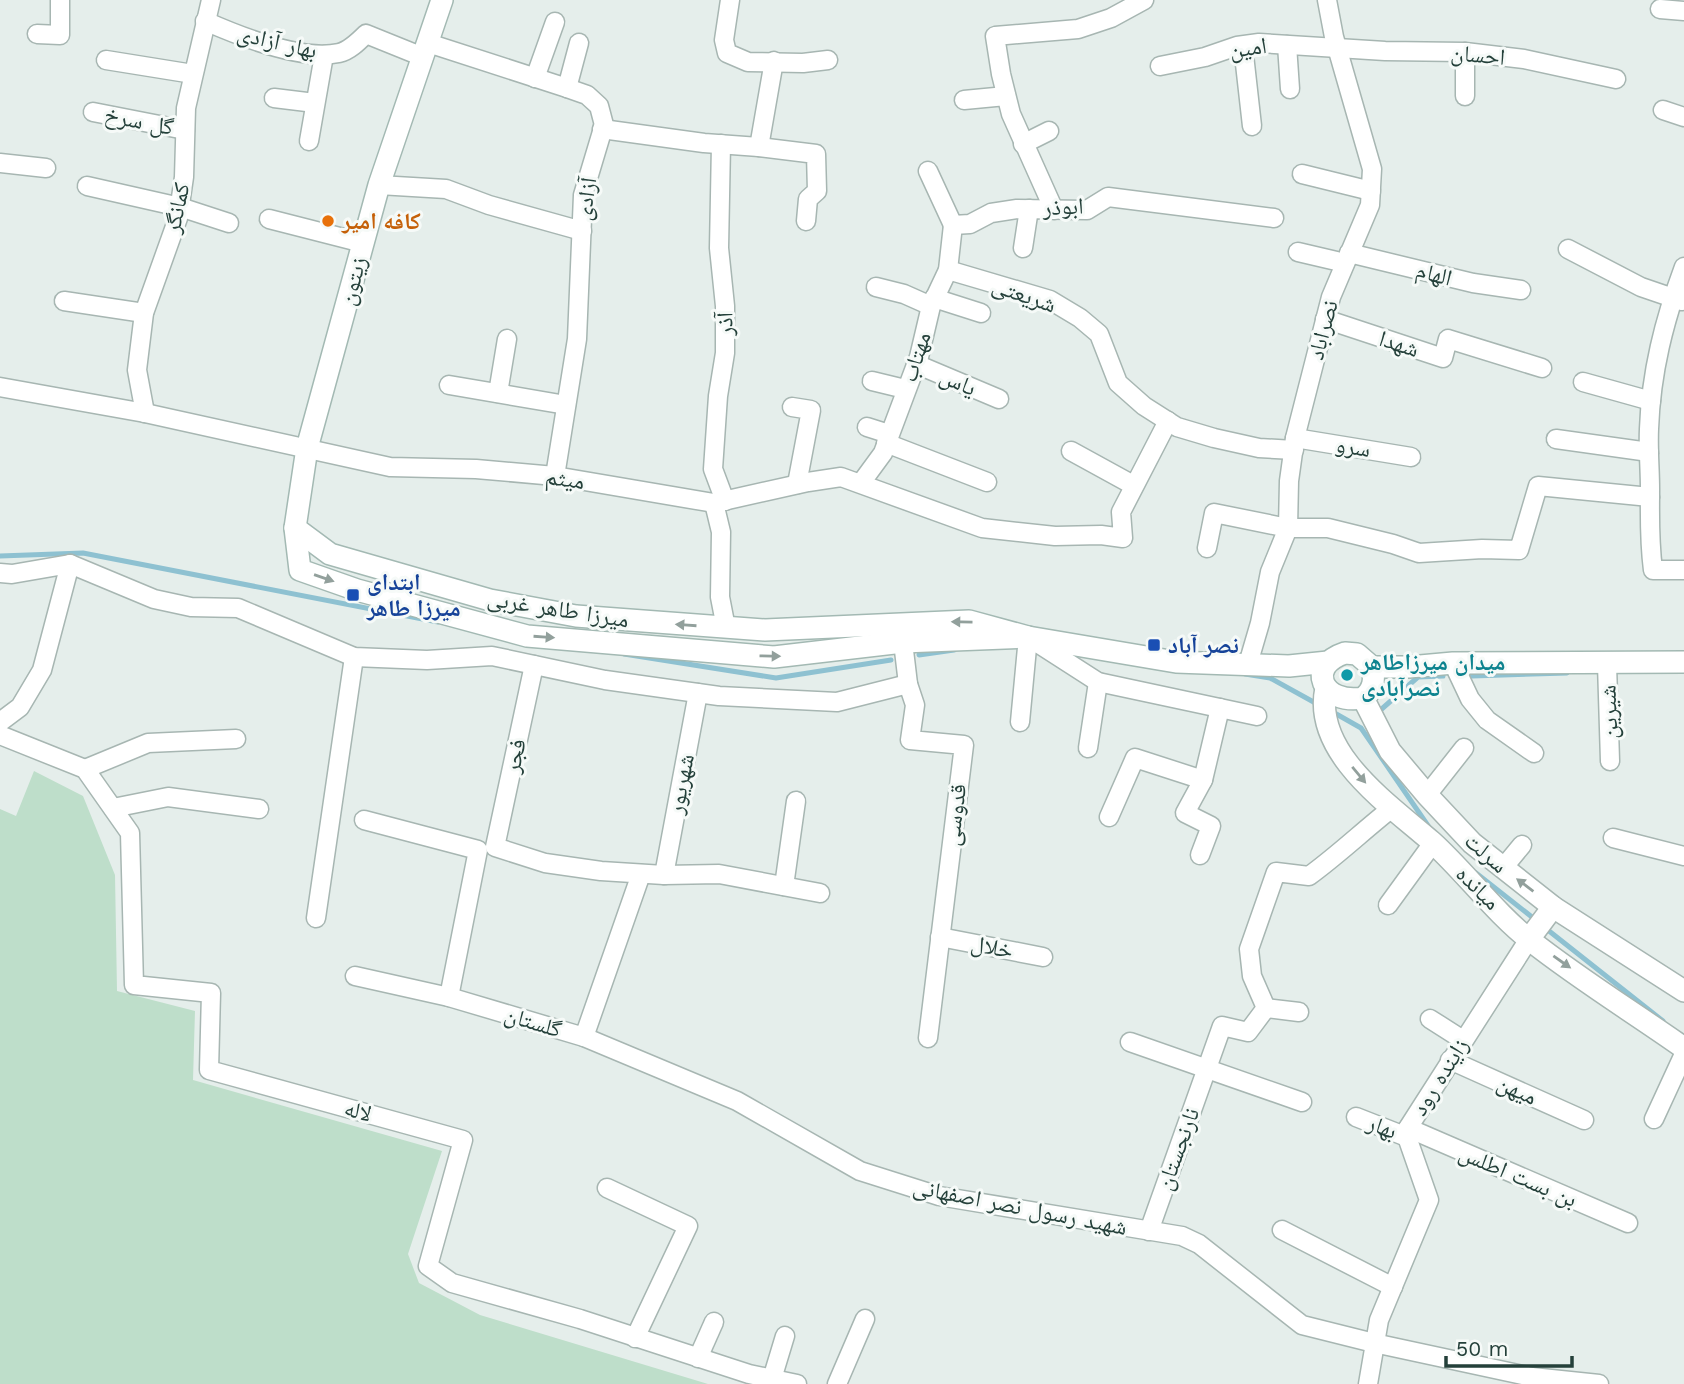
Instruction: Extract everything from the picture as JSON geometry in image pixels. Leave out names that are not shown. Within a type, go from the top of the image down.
[{"type":"main road","name":"زیتون","points":[[295,528],[307,448],[379,185],[442,0]]},
{"type":"main road","name":"میرزا طاهر غربی","points":[[295,528],[330,554],[490,600],[576,616],[765,631],[970,621],[1028,637],[1176,662],[1289,666],[1334,695],[1345,699],[1367,694],[1409,667]]},
{"type":"main road","name":"میرزا طاهر غربی","points":[[295,528],[300,570],[357,590],[527,636],[774,657],[903,642],[1028,637]]},
{"type":"main road","name":"میرزا طاهر غربی","points":[[1325,689],[1335,656],[1345,653],[1357,654],[1372,667],[1452,663],[1684,662]]},
{"type":"main road","points":[[1367,694],[1374,678],[1372,667]]},
{"type":"main road","name":"میانده","points":[[1325,689],[1327,730],[1358,776],[1433,843],[1541,924],[1684,1048]]},
{"type":"main road","name":"سرلت","points":[[1367,694],[1390,751],[1472,843],[1503,868],[1541,924],[1684,991]]},
{"type":"street","points":[[37,34],[60,35],[60,0]]},
{"type":"street","name":"کمانگر","points":[[145,413],[137,370],[144,313],[178,218],[184,177],[186,108],[211,0]]},
{"type":"street","points":[[730,0],[724,40],[727,53],[748,62],[803,63],[828,60]]},
{"type":"street","points":[[1054,210],[1023,144],[1006,96],[995,36],[1078,29],[1111,18],[1144,0]]},
{"type":"street","name":"نصراباد","points":[[1248,664],[1270,572],[1288,527],[1289,481],[1295,444],[1325,319],[1331,297],[1370,205],[1372,169],[1337,48],[1327,0]]},
{"type":"street","points":[[1660,9],[1684,11]]},
{"type":"street","name":"بهار آزادی","points":[[205,21],[266,44],[324,55],[341,53],[366,34],[426,50]]},
{"type":"street","points":[[535,78],[555,23]]},
{"type":"street","points":[[568,88],[579,43]]},
{"type":"street","name":"امین","points":[[1160,66],[1259,43],[1337,48]]},
{"type":"street","points":[[1287,45],[1290,89]]},
{"type":"street","points":[[1244,46],[1252,126]]},
{"type":"street","name":"احسان","points":[[1337,48],[1465,52],[1524,59],[1616,79]]},
{"type":"street","points":[[426,50],[535,78],[587,95],[599,106],[604,125],[602,129],[816,154],[817,191],[808,199],[806,221]]},
{"type":"street","points":[[1465,52],[1465,96]]},
{"type":"street","points":[[309,141],[324,55]]},
{"type":"street","points":[[106,61],[193,74]]},
{"type":"street","points":[[759,147],[774,61]]},
{"type":"street","points":[[964,100],[1006,96]]},
{"type":"street","points":[[274,98],[315,103]]},
{"type":"street","points":[[1662,110],[1684,117]]},
{"type":"street","name":"گل سرخ","points":[[93,112],[185,130]]},
{"type":"street","name":"آزادی","points":[[555,476],[577,339],[583,195],[602,129]]},
{"type":"street","points":[[1023,144],[1049,131]]},
{"type":"street","name":"آذر","points":[[721,144],[719,248],[725,306],[725,353],[718,396],[713,469],[721,532],[720,597],[726,628]]},
{"type":"street","points":[[0,163],[46,168]]},
{"type":"street","points":[[928,171],[953,225]]},
{"type":"street","points":[[1302,174],[1371,191]]},
{"type":"street","points":[[379,185],[446,189],[489,205],[582,231]]},
{"type":"street","points":[[87,186],[180,207],[229,223]]},
{"type":"street","name":"ابوذر","points":[[953,225],[971,224],[991,213],[1029,209],[1087,210],[1108,197],[1274,218]]},
{"type":"street","points":[[1023,248],[1029,209]]},
{"type":"street","points":[[269,219],[363,243]]},
{"type":"street","name":"مهتاب","points":[[861,483],[883,453],[916,364],[933,302],[948,270],[953,225]]},
{"type":"street","points":[[1568,249],[1641,287],[1678,300]]},
{"type":"street","name":"الهام","points":[[1298,252],[1347,258],[1473,284],[1521,290]]},
{"type":"street","points":[[1684,267],[1678,300],[1659,343],[1651,401],[1648,535],[1653,570],[1684,570]]},
{"type":"street","name":"شریعتی","points":[[948,270],[1050,300],[1080,318],[1099,334],[1118,383],[1143,406],[1177,427],[1259,448],[1295,444]]},
{"type":"street","points":[[876,287],[981,313]]},
{"type":"street","points":[[64,301],[144,313]]},
{"type":"street","name":"شهدا","points":[[1325,319],[1443,358],[1448,340],[1542,368]]},
{"type":"street","points":[[498,393],[507,340]]},
{"type":"street","name":"یاس","points":[[916,364],[999,399]]},
{"type":"street","points":[[872,381],[905,389]]},
{"type":"street","points":[[1583,382],[1651,401]]},
{"type":"street","points":[[449,385],[566,405]]},
{"type":"street","name":"میثم","points":[[0,387],[145,413],[390,467],[555,476],[719,502],[841,477],[982,528],[1055,536],[1101,535],[1123,538],[1121,512],[1133,485]]},
{"type":"street","points":[[792,407],[811,410],[797,484]]},
{"type":"street","points":[[1071,451],[1133,485],[1168,421]]},
{"type":"street","points":[[867,426],[888,439],[987,482]]},
{"type":"street","points":[[1556,439],[1649,452]]},
{"type":"street","name":"سرو","points":[[1295,444],[1411,457]]},
{"type":"street","points":[[1207,548],[1214,513],[1288,527],[1328,528],[1419,553],[1482,549],[1519,550],[1538,486],[1650,497]]},
{"type":"street","points":[[0,722],[20,707],[42,670],[70,564]]},
{"type":"street","points":[[0,573],[70,564],[154,599],[191,607],[238,608],[354,657],[427,660],[492,656],[605,680],[719,696],[837,702],[908,684]]},
{"type":"street","points":[[1020,722],[1028,637],[1098,682],[1257,716]]},
{"type":"street","name":"قدوسی","points":[[903,642],[908,684],[915,705],[910,740],[964,745],[928,1038]]},
{"type":"street","points":[[316,918],[354,657]]},
{"type":"street","points":[[1452,663],[1469,699],[1487,720],[1534,753]]},
{"type":"street","name":"شیرین","points":[[1607,664],[1610,761]]},
{"type":"street","name":"فجر","points":[[534,665],[495,847],[545,863],[641,874]]},
{"type":"street","points":[[1088,748],[1098,682]]},
{"type":"street","name":"شهریور","points":[[664,875],[698,693]]},
{"type":"street","points":[[1200,855],[1211,825],[1185,813],[1203,780],[1220,708]]},
{"type":"street","points":[[0,735],[85,769],[148,743],[236,739]]},
{"type":"street","points":[[1427,795],[1464,748]]},
{"type":"street","points":[[1109,817],[1135,758],[1203,780]]},
{"type":"street","name":"لاله","points":[[85,769],[130,833],[134,985],[211,993],[209,1070],[463,1140],[428,1266],[452,1283],[749,1374],[797,1384]]},
{"type":"street","points":[[113,808],[168,797],[259,809]]},
{"type":"street","points":[[784,886],[796,801]]},
{"type":"street","points":[[1299,1012],[1266,1008],[1252,976],[1249,949],[1276,872],[1309,876],[1334,859],[1353,839],[1392,808]]},
{"type":"street","points":[[364,820],[478,850],[449,997]]},
{"type":"street","points":[[1614,838],[1684,856]]},
{"type":"street","points":[[1388,905],[1433,843]]},
{"type":"street","points":[[1503,868],[1522,845]]},
{"type":"street","points":[[641,874],[719,874],[820,893]]},
{"type":"street","name":"گلستان","points":[[355,976],[449,997],[584,1037],[641,874]]},
{"type":"street","name":"زاینده رود","points":[[1368,1384],[1379,1320],[1429,1200],[1407,1133],[1463,1041],[1541,924]]},
{"type":"street","name":"خلال","points":[[940,937],[1043,957]]},
{"type":"street","name":"نارنجستان","points":[[1149,1231],[1222,1026],[1248,1032],[1266,1008]]},
{"type":"street","points":[[1430,1019],[1463,1041]]},
{"type":"street","name":"شهید رسول نصر اصفهانی","points":[[584,1037],[737,1101],[860,1171],[939,1196],[1182,1236],[1199,1244],[1302,1325],[1532,1377],[1599,1384]]},
{"type":"street","points":[[1130,1042],[1302,1102]]},
{"type":"street","points":[[1654,1119],[1684,1054]]},
{"type":"street","name":"میهن","points":[[1451,1060],[1584,1120]]},
{"type":"street","name":"بهار","points":[[1356,1117],[1407,1133]]},
{"type":"street","name":"بن بست اطلس","points":[[1407,1133],[1628,1223]]},
{"type":"street","points":[[607,1188],[688,1226],[635,1338]]},
{"type":"street","points":[[1282,1230],[1393,1287]]},
{"type":"street","points":[[837,1384],[865,1319]]},
{"type":"street","points":[[698,1358],[714,1322]]},
{"type":"street","points":[[772,1379],[785,1336]]},
{"type":"green space","points":[[34,771],[83,796],[115,875],[117,991],[195,1011],[193,1080],[442,1151],[408,1254],[419,1283],[480,1315],[708,1384],[0,1384],[0,809],[16,816]]},
{"type":"waterway","points":[[0,556],[83,553],[438,622]]},
{"type":"waterway","points":[[919,655],[954,650]]},
{"type":"waterway","points":[[624,654],[776,678],[891,660]]},
{"type":"waterway","points":[[1472,676],[1567,673]]},
{"type":"waterway","points":[[1245,674],[1270,678],[1319,705]]},
{"type":"waterway","points":[[1376,714],[1418,677],[1443,676]]},
{"type":"waterway","points":[[1331,711],[1361,728],[1431,830]]},
{"type":"waterway","points":[[1476,873],[1537,921]]},
{"type":"waterway","points":[[1544,927],[1663,1021]]},
{"type":"place","name":"کافه امیر","points":[[328,221]]},
{"type":"place","name":"ابتدای میرزا طاهر","points":[[353,595]]},
{"type":"place","name":"نصر آباد","points":[[1154,645]]},
{"type":"place","name":"میدان میرزاطاهر نصرآبادی","points":[[1347,675]]}]
